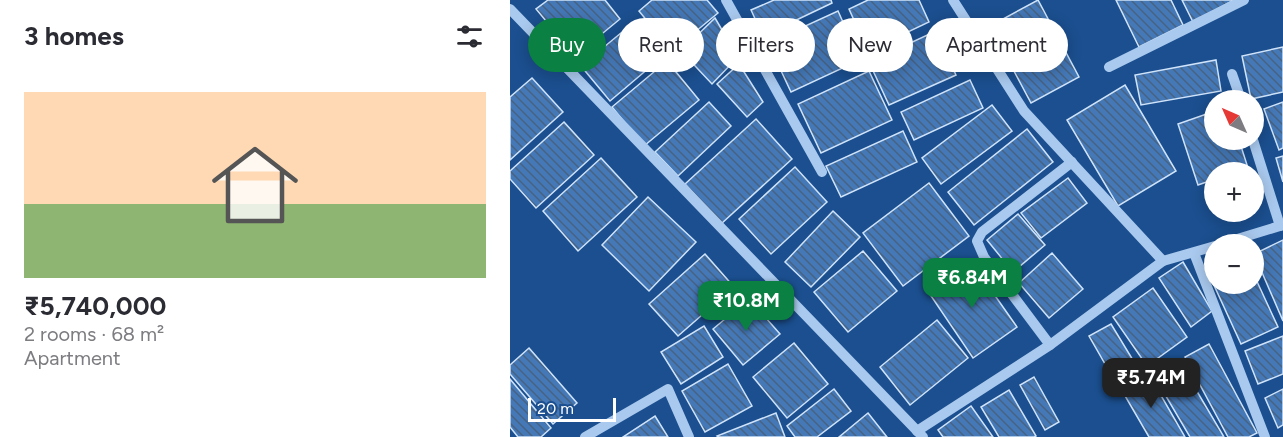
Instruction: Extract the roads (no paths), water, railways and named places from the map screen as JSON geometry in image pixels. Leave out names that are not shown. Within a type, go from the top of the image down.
[{"type":"street","points":[[726,0],[822,172]]},
{"type":"street","points":[[953,0],[1024,111],[1163,261]]},
{"type":"street","points":[[1109,67],[1244,0]]},
{"type":"street","points":[[510,9],[920,434],[1050,345],[1163,261],[1204,250]]},
{"type":"street","points":[[1232,74],[1238,90]]},
{"type":"street","points":[[1254,234],[1281,226],[1256,150]]},
{"type":"street","points":[[1050,345],[984,257],[977,241],[982,232],[1072,162]]},
{"type":"street","points":[[1194,253],[1265,437]]},
{"type":"street","points":[[585,437],[668,389],[689,437]]}]
